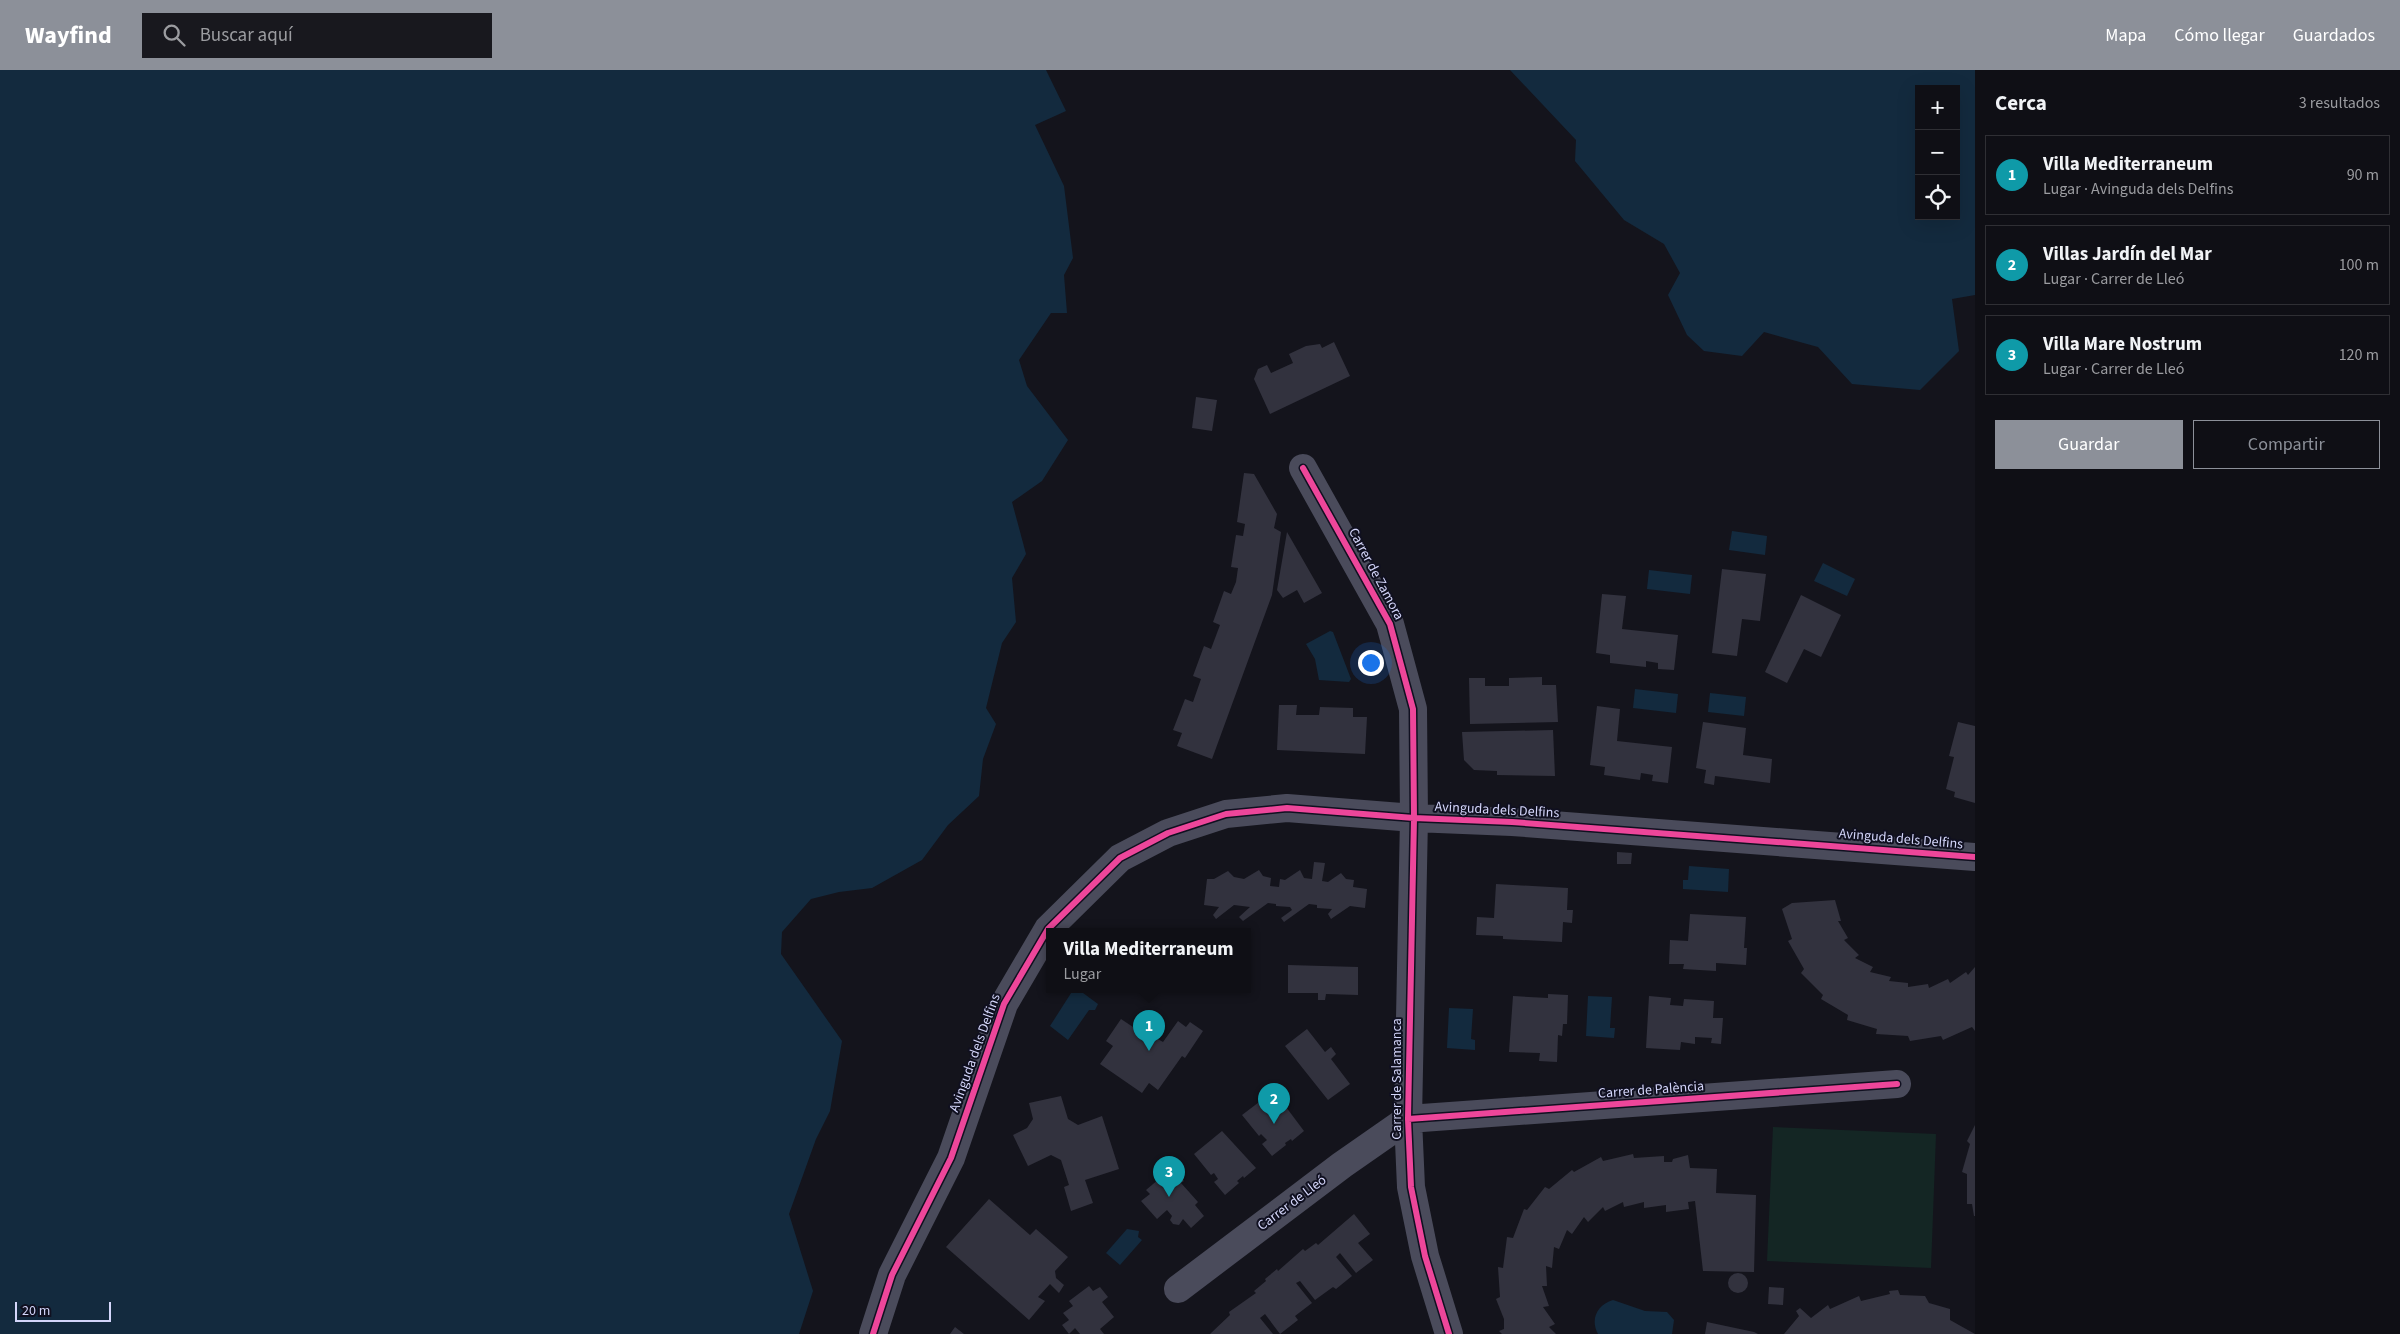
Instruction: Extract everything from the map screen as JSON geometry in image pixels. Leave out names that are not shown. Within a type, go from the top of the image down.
[{"type":"street","name":"Carrer de Zamora","points":[[1304,468],[1390,624],[1413,709],[1414,818]]},
{"type":"street","name":"Avinguda dels Delfins","points":[[1049,928],[1120,858],[1168,833],[1226,814],[1287,808],[1975,857]]},
{"type":"street","name":"Carrer de Salamanca","points":[[1414,818],[1408,1119],[1411,1187],[1425,1256],[1449,1334]]},
{"type":"street","name":"Avinguda dels Delfins","points":[[873,1334],[892,1275],[951,1158],[1004,1004],[1046,932]]},
{"type":"street","name":"Carrer de Palència","points":[[1408,1119],[1897,1084]]},
{"type":"street","name":"Carrer de Lleó","points":[[1178,1289],[1342,1165],[1408,1119]]},
{"type":"green space","points":[[1773,1127],[1936,1134],[1931,1268],[1767,1261]]},
{"type":"water","points":[[0,70],[1046,70],[1066,111],[1035,125],[1064,186],[1073,258],[1064,275],[1067,313],[1051,313],[1019,360],[1027,386],[1068,440],[1042,481],[1012,502],[1026,554],[1012,578],[1016,622],[1002,643],[986,708],[996,724],[983,759],[979,796],[948,825],[922,860],[872,888],[839,892],[811,899],[782,932],[781,954],[842,1041],[830,1111],[816,1139],[789,1214],[813,1291],[799,1334],[0,1334]]},
{"type":"water","points":[[1510,70],[1975,70],[1975,295],[1952,299],[1959,351],[1920,390],[1852,384],[1818,347],[1764,332],[1742,356],[1704,351],[1687,335],[1668,295],[1680,273],[1664,244],[1624,220],[1575,161],[1576,140]]},
{"type":"water","points":[[1732,531],[1767,536],[1765,555],[1729,550]]},
{"type":"water","points":[[1823,563],[1855,579],[1847,596],[1814,581]]},
{"type":"water","points":[[1649,570],[1692,575],[1690,594],[1647,589]]},
{"type":"water","points":[[1330,631],[1333,632],[1351,679],[1349,682],[1319,680],[1315,659],[1306,644]]},
{"type":"water","points":[[1635,689],[1678,694],[1676,713],[1633,708]]},
{"type":"water","points":[[1710,693],[1746,697],[1744,716],[1708,712]]},
{"type":"water","points":[[1689,866],[1729,869],[1728,892],[1683,889],[1683,880],[1688,880]]},
{"type":"water","points":[[1071,993],[1083,993],[1098,1004],[1095,1010],[1089,1010],[1068,1040],[1050,1026]]},
{"type":"water","points":[[1588,996],[1612,997],[1610,1028],[1615,1028],[1614,1038],[1586,1036]]},
{"type":"water","points":[[1449,1008],[1473,1009],[1471,1039],[1475,1040],[1475,1050],[1447,1048]]},
{"type":"water","points":[[1127,1229],[1139,1231],[1138,1237],[1142,1240],[1120,1265],[1106,1253]]},
{"type":"water","points":[[1613,1300],[1645,1311],[1667,1312],[1674,1320],[1672,1334],[1598,1334],[1595,1323],[1596,1313],[1603,1305]]},
{"type":"building","points":[[1334,342],[1350,376],[1270,414],[1254,379],[1258,369],[1267,365],[1271,373],[1293,363],[1289,354],[1306,346],[1320,344],[1322,348]]},
{"type":"building","points":[[1196,397],[1217,400],[1212,431],[1192,428]]},
{"type":"building","points":[[1244,473],[1254,474],[1277,514],[1274,528],[1281,532],[1272,595],[1212,759],[1177,746],[1182,733],[1173,730],[1185,699],[1193,702],[1201,679],[1193,676],[1204,646],[1211,649],[1220,625],[1213,622],[1224,591],[1231,594],[1236,582],[1238,568],[1231,567],[1236,535],[1243,536],[1245,524],[1237,522]]},
{"type":"building","points":[[1287,532],[1322,593],[1304,603],[1297,590],[1283,598],[1277,590]]},
{"type":"building","points":[[1722,569],[1766,574],[1760,621],[1742,619],[1737,656],[1712,653]]},
{"type":"building","points":[[1602,594],[1626,596],[1622,629],[1678,635],[1674,670],[1658,669],[1658,663],[1646,661],[1646,667],[1610,663],[1610,655],[1596,653]]},
{"type":"building","points":[[1801,595],[1841,615],[1821,657],[1804,649],[1787,683],[1765,672]]},
{"type":"building","points":[[1542,677],[1542,685],[1556,685],[1558,722],[1470,724],[1469,678],[1485,678],[1485,686],[1509,686],[1509,678]]},
{"type":"building","points":[[1279,705],[1297,705],[1296,715],[1319,715],[1320,707],[1353,708],[1353,717],[1367,717],[1365,754],[1277,750]]},
{"type":"building","points":[[1597,706],[1620,709],[1617,741],[1672,747],[1668,783],[1652,781],[1653,775],[1641,773],[1640,780],[1604,775],[1605,767],[1590,765]]},
{"type":"building","points":[[1703,722],[1746,728],[1743,755],[1772,759],[1770,783],[1715,776],[1714,785],[1704,783],[1706,770],[1696,768]]},
{"type":"building","points":[[1958,722],[1975,726],[1975,803],[1954,797],[1955,792],[1946,789],[1954,757],[1949,756]]},
{"type":"building","points":[[1553,730],[1555,776],[1497,775],[1497,771],[1474,770],[1464,760],[1462,732]]},
{"type":"building","points":[[1617,852],[1632,853],[1631,864],[1617,864]]},
{"type":"building","points":[[1314,862],[1325,863],[1322,881],[1328,882],[1341,873],[1346,879],[1354,880],[1353,887],[1367,889],[1365,908],[1350,906],[1331,919],[1328,914],[1332,909],[1317,908],[1317,905],[1309,904],[1284,922],[1281,918],[1292,910],[1290,907],[1276,906],[1276,904],[1268,903],[1243,921],[1239,917],[1250,907],[1234,905],[1216,919],[1213,915],[1219,907],[1204,905],[1207,879],[1214,879],[1228,871],[1234,877],[1244,879],[1259,870],[1263,876],[1271,878],[1270,886],[1279,887],[1280,879],[1285,880],[1300,870],[1304,878],[1312,879]]},
{"type":"building","points":[[1496,884],[1568,888],[1567,910],[1573,910],[1572,923],[1563,922],[1562,942],[1503,939],[1503,936],[1476,935],[1477,917],[1494,918]]},
{"type":"building","points":[[1835,900],[1841,921],[1838,921],[1848,938],[1844,940],[1859,955],[1855,958],[1873,967],[1870,972],[1891,977],[1889,981],[1908,983],[1908,987],[1928,984],[1929,988],[1948,979],[1950,983],[1966,972],[1968,975],[1975,967],[1975,1031],[1972,1027],[1943,1040],[1941,1036],[1910,1041],[1908,1036],[1876,1034],[1877,1029],[1847,1020],[1848,1015],[1821,999],[1823,995],[1801,973],[1804,969],[1788,941],[1792,939],[1782,909],[1792,903]]},
{"type":"building","points":[[1690,914],[1746,917],[1744,948],[1747,948],[1746,965],[1716,963],[1716,971],[1683,969],[1684,964],[1669,964],[1670,940],[1688,941]]},
{"type":"building","points":[[1288,965],[1358,967],[1358,995],[1326,994],[1325,1000],[1318,1000],[1318,993],[1288,993]]},
{"type":"building","points":[[1548,994],[1568,995],[1567,1024],[1563,1024],[1562,1036],[1558,1035],[1557,1062],[1539,1061],[1540,1053],[1509,1052],[1513,996],[1548,998]]},
{"type":"building","points":[[1649,996],[1671,998],[1670,1005],[1683,1006],[1684,999],[1714,1001],[1713,1018],[1723,1018],[1721,1044],[1711,1043],[1712,1038],[1695,1037],[1695,1044],[1681,1042],[1680,1050],[1646,1048]]},
{"type":"building","points":[[1121,1019],[1154,1041],[1156,1038],[1163,1042],[1178,1021],[1186,1027],[1190,1022],[1203,1031],[1185,1058],[1182,1056],[1158,1090],[1149,1083],[1142,1093],[1100,1064],[1113,1046],[1106,1041]]},
{"type":"building","points":[[1307,1029],[1325,1052],[1331,1047],[1336,1054],[1331,1059],[1350,1084],[1328,1100],[1285,1046]]},
{"type":"building","points":[[1271,1093],[1283,1109],[1286,1107],[1304,1131],[1292,1141],[1291,1139],[1285,1143],[1286,1145],[1272,1156],[1262,1144],[1267,1140],[1261,1134],[1259,1136],[1242,1115]]},
{"type":"building","points":[[1061,1096],[1068,1119],[1078,1125],[1102,1116],[1119,1169],[1085,1180],[1093,1203],[1071,1211],[1064,1187],[1069,1185],[1061,1160],[1051,1155],[1028,1166],[1013,1135],[1027,1128],[1033,1119],[1029,1103]]},
{"type":"building","points":[[1975,1125],[1974,1216],[1972,1204],[1967,1204],[1967,1174],[1962,1172],[1970,1144],[1967,1141]]},
{"type":"building","points":[[1222,1131],[1256,1168],[1237,1181],[1239,1183],[1225,1195],[1214,1182],[1218,1179],[1214,1173],[1211,1175],[1194,1154]]},
{"type":"building","points":[[1633,1154],[1634,1158],[1664,1156],[1664,1162],[1672,1162],[1673,1159],[1688,1155],[1690,1168],[1717,1169],[1716,1193],[1756,1195],[1754,1272],[1703,1271],[1695,1201],[1688,1202],[1689,1209],[1666,1212],[1666,1205],[1644,1208],[1644,1202],[1624,1207],[1623,1202],[1605,1211],[1603,1207],[1588,1222],[1584,1217],[1572,1234],[1567,1230],[1559,1249],[1554,1247],[1552,1268],[1546,1266],[1547,1286],[1542,1286],[1549,1306],[1543,1307],[1555,1324],[1549,1327],[1556,1334],[1502,1334],[1499,1331],[1504,1329],[1504,1319],[1496,1299],[1500,1297],[1498,1267],[1503,1268],[1507,1237],[1513,1238],[1524,1209],[1527,1210],[1545,1187],[1549,1189],[1572,1170],[1574,1172],[1601,1157],[1603,1161]]},
{"type":"building","points":[[1172,1168],[1184,1181],[1181,1183],[1198,1202],[1195,1205],[1204,1216],[1191,1228],[1183,1219],[1179,1225],[1173,1224],[1170,1220],[1172,1216],[1167,1210],[1157,1219],[1141,1201],[1150,1194],[1146,1190]]},
{"type":"building","points":[[989,1199],[1030,1235],[1036,1229],[1068,1257],[1055,1271],[1056,1278],[1064,1285],[1059,1293],[1050,1284],[1038,1297],[1045,1301],[1029,1320],[946,1247]]},
{"type":"building","points":[[1354,1214],[1370,1234],[1358,1243],[1373,1260],[1356,1273],[1340,1253],[1336,1257],[1352,1276],[1336,1289],[1333,1287],[1315,1300],[1300,1281],[1296,1283],[1312,1303],[1295,1316],[1298,1320],[1280,1334],[1265,1314],[1260,1318],[1273,1334],[1210,1334],[1230,1315],[1229,1312],[1256,1293],[1254,1291],[1277,1269],[1278,1271],[1303,1249],[1305,1251],[1316,1243],[1318,1245]]},
{"type":"building","points":[[1734,1273],[1742,1273],[1748,1279],[1748,1287],[1742,1293],[1734,1293],[1728,1287],[1728,1279]]},
{"type":"building","points":[[1089,1286],[1093,1291],[1100,1287],[1108,1297],[1102,1302],[1114,1317],[1100,1329],[1104,1334],[1080,1334],[1075,1328],[1069,1334],[1062,1325],[1069,1320],[1063,1313],[1073,1306],[1069,1301]]},
{"type":"building","points":[[1769,1287],[1784,1288],[1783,1305],[1768,1304]]},
{"type":"building","points":[[1898,1290],[1900,1295],[1925,1296],[1929,1303],[1950,1309],[1950,1320],[1975,1334],[1784,1334],[1799,1316],[1796,1311],[1800,1308],[1811,1318],[1828,1305],[1830,1309],[1859,1296],[1861,1301],[1890,1294],[1889,1291]]},
{"type":"building","points":[[1707,1322],[1754,1332],[1758,1334],[1705,1334]]},
{"type":"building","points":[[955,1327],[964,1334],[950,1334]]},
{"type":"cycle path","points":[[1303,468],[1390,624],[1413,709],[1414,818],[1408,1119],[1411,1187],[1425,1256],[1449,1334]]},
{"type":"cycle path","points":[[1049,928],[1120,858],[1168,833],[1226,814],[1287,808],[1414,818],[1512,822],[1975,857]]},
{"type":"cycle path","points":[[873,1334],[892,1275],[951,1158],[1004,1004],[1046,932]]},
{"type":"cycle path","points":[[1408,1119],[1897,1084]]},
{"type":"place","name":"Villa Mediterraneum","points":[[1149,1051]]},
{"type":"place","name":"Villas Jardín del Mar","points":[[1274,1124]]},
{"type":"place","name":"Villa Mare Nostrum","points":[[1169,1197]]}]
